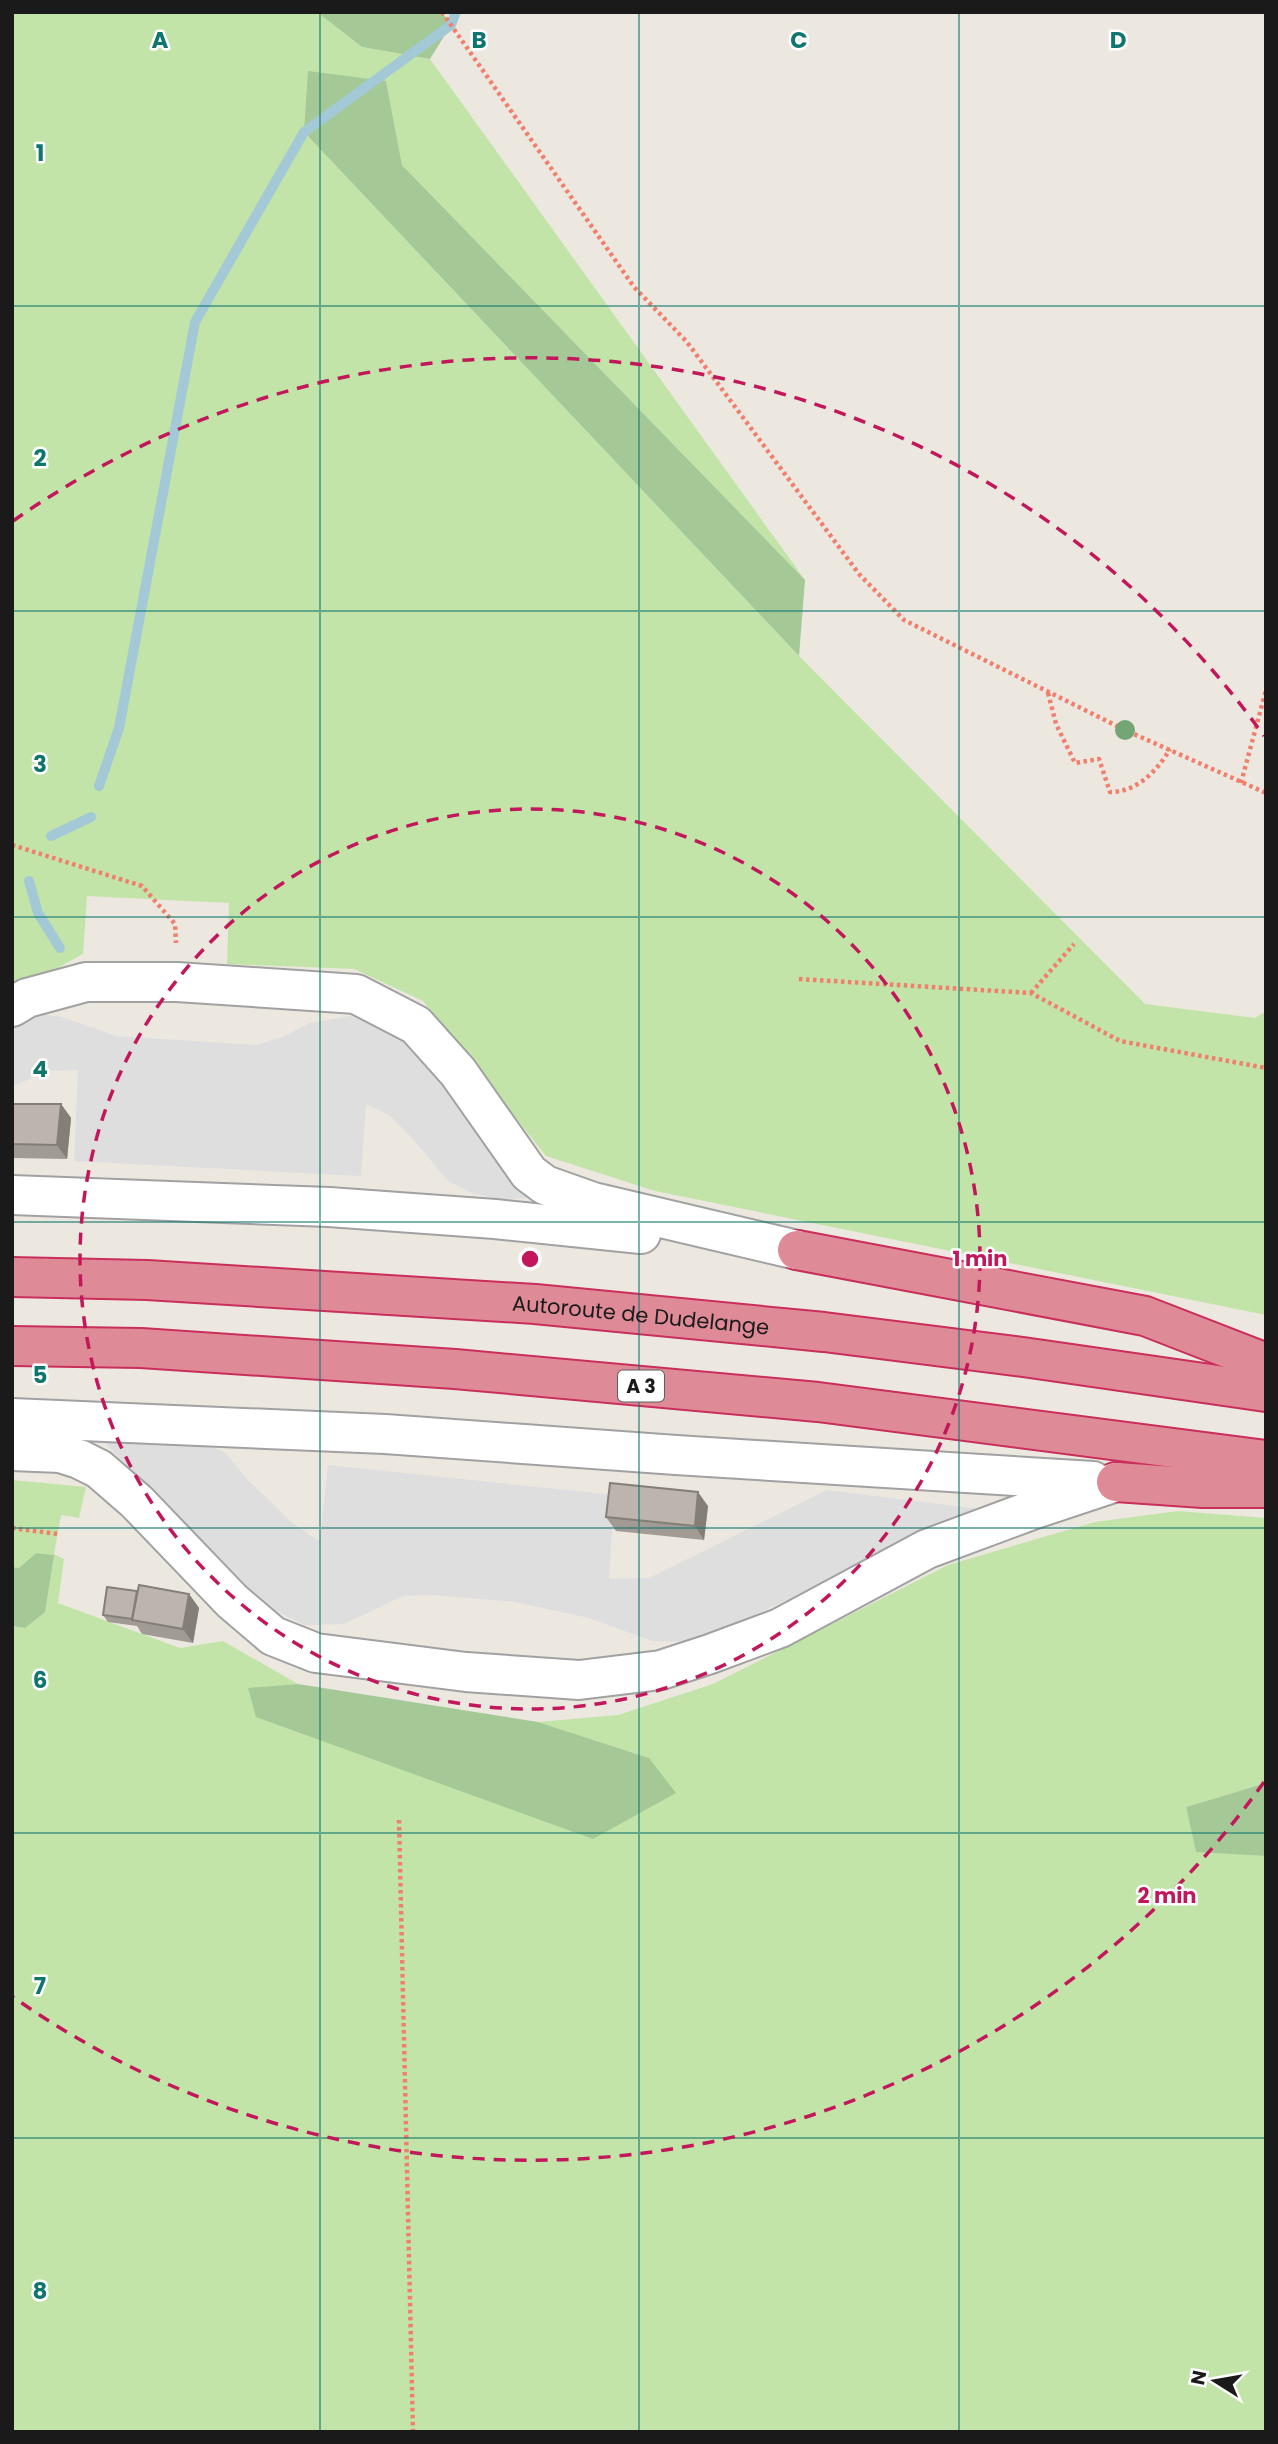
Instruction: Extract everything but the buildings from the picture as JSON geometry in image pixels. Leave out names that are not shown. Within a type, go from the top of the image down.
[{"type":"highway","points":[[797,1250],[1145,1316],[1266,1363]]},
{"type":"highway","name":"Autoroute de Dudelange","points":[[12,1277],[147,1280],[535,1304],[837,1333],[1266,1392]]},
{"type":"highway","name":"A 3","points":[[12,1346],[209,1352],[455,1369],[684,1389],[818,1402],[1266,1460]]},
{"type":"highway","points":[[1116,1482],[1203,1488],[1266,1488]]},
{"type":"lane","points":[[12,1007],[27,998],[86,982],[177,982],[356,994],[416,1025],[458,1072],[529,1173],[545,1185],[593,1202],[797,1250]]},
{"type":"lane","points":[[12,1195],[342,1208],[495,1219],[797,1250]]},
{"type":"lane","points":[[12,1418],[385,1434],[1116,1482]]},
{"type":"lane","points":[[12,1451],[60,1453],[99,1469],[137,1502],[232,1601],[273,1636],[316,1653],[467,1672],[579,1680],[661,1670],[710,1654],[780,1628],[927,1549],[1116,1482]]},
{"type":"path","points":[[442,12],[634,287],[687,342],[859,574],[904,620],[1125,730],[1266,793]]},
{"type":"path","points":[[1241,783],[1266,690]]},
{"type":"path","points":[[1048,693],[1056,724],[1075,762],[1099,759],[1110,792],[1125,792],[1160,767],[1170,749]]},
{"type":"path","points":[[12,845],[142,886],[175,924],[177,982]]},
{"type":"path","points":[[1031,993],[1074,944]]},
{"type":"path","points":[[799,979],[1031,993],[1120,1041],[1266,1068]]},
{"type":"path","points":[[12,1528],[58,1534]]},
{"type":"path","points":[[399,1820],[413,2432]]},
{"type":"green space","points":[[12,12],[317,12],[362,47],[430,59],[805,580],[402,165],[386,81],[304,132],[799,656],[1145,1004],[1255,1018],[1266,1011],[1266,1315],[655,1191],[546,1156],[423,1001],[354,969],[227,964],[229,903],[87,896],[83,954],[12,993]]},
{"type":"green space","points":[[317,12],[442,12],[451,25],[430,59],[362,47]]},
{"type":"green space","points":[[308,71],[386,81],[402,165],[805,580],[799,656],[304,132]]},
{"type":"green space","points":[[12,1480],[86,1487],[79,1518],[61,1515],[54,1554],[64,1559],[58,1603],[180,1648],[223,1641],[298,1684],[249,1689],[649,1758],[538,1722],[618,1715],[713,1684],[948,1565],[1095,1522],[1178,1511],[1266,1518],[1266,1783],[1186,1807],[1196,1851],[1266,1856],[1266,2432],[12,2432],[12,1626],[25,1628],[54,1555],[36,1553],[19,1568],[12,1567]]},
{"type":"green space","points":[[36,1553],[54,1555],[45,1612],[25,1628],[12,1626],[12,1567],[19,1568]]},
{"type":"green space","points":[[298,1684],[538,1722],[649,1758],[676,1793],[593,1839],[256,1717],[248,1688]]},
{"type":"green space","points":[[1266,1783],[1266,1856],[1196,1852],[1186,1807]]},
{"type":"shaded area","points":[[31,1013],[62,1017],[116,1036],[256,1045],[283,1037],[310,1023],[350,1016],[388,1027],[427,1060],[535,1197],[502,1200],[472,1193],[448,1181],[389,1115],[366,1104],[361,1176],[74,1161],[78,1070],[46,1071],[12,1087],[12,1023]]},
{"type":"shaded area","points":[[104,1442],[202,1444],[225,1452],[247,1479],[291,1522],[320,1542],[328,1465],[614,1495],[609,1579],[649,1578],[827,1490],[987,1510],[694,1642],[652,1641],[589,1618],[515,1602],[434,1595],[403,1596],[344,1624],[304,1625],[255,1600]]},
{"type":"waterway","points":[[99,786],[119,728],[195,322],[304,132],[451,25],[456,12]]},
{"type":"waterway","points":[[51,836],[91,817]]},
{"type":"waterway","points":[[29,881],[38,913],[60,948]]}]
